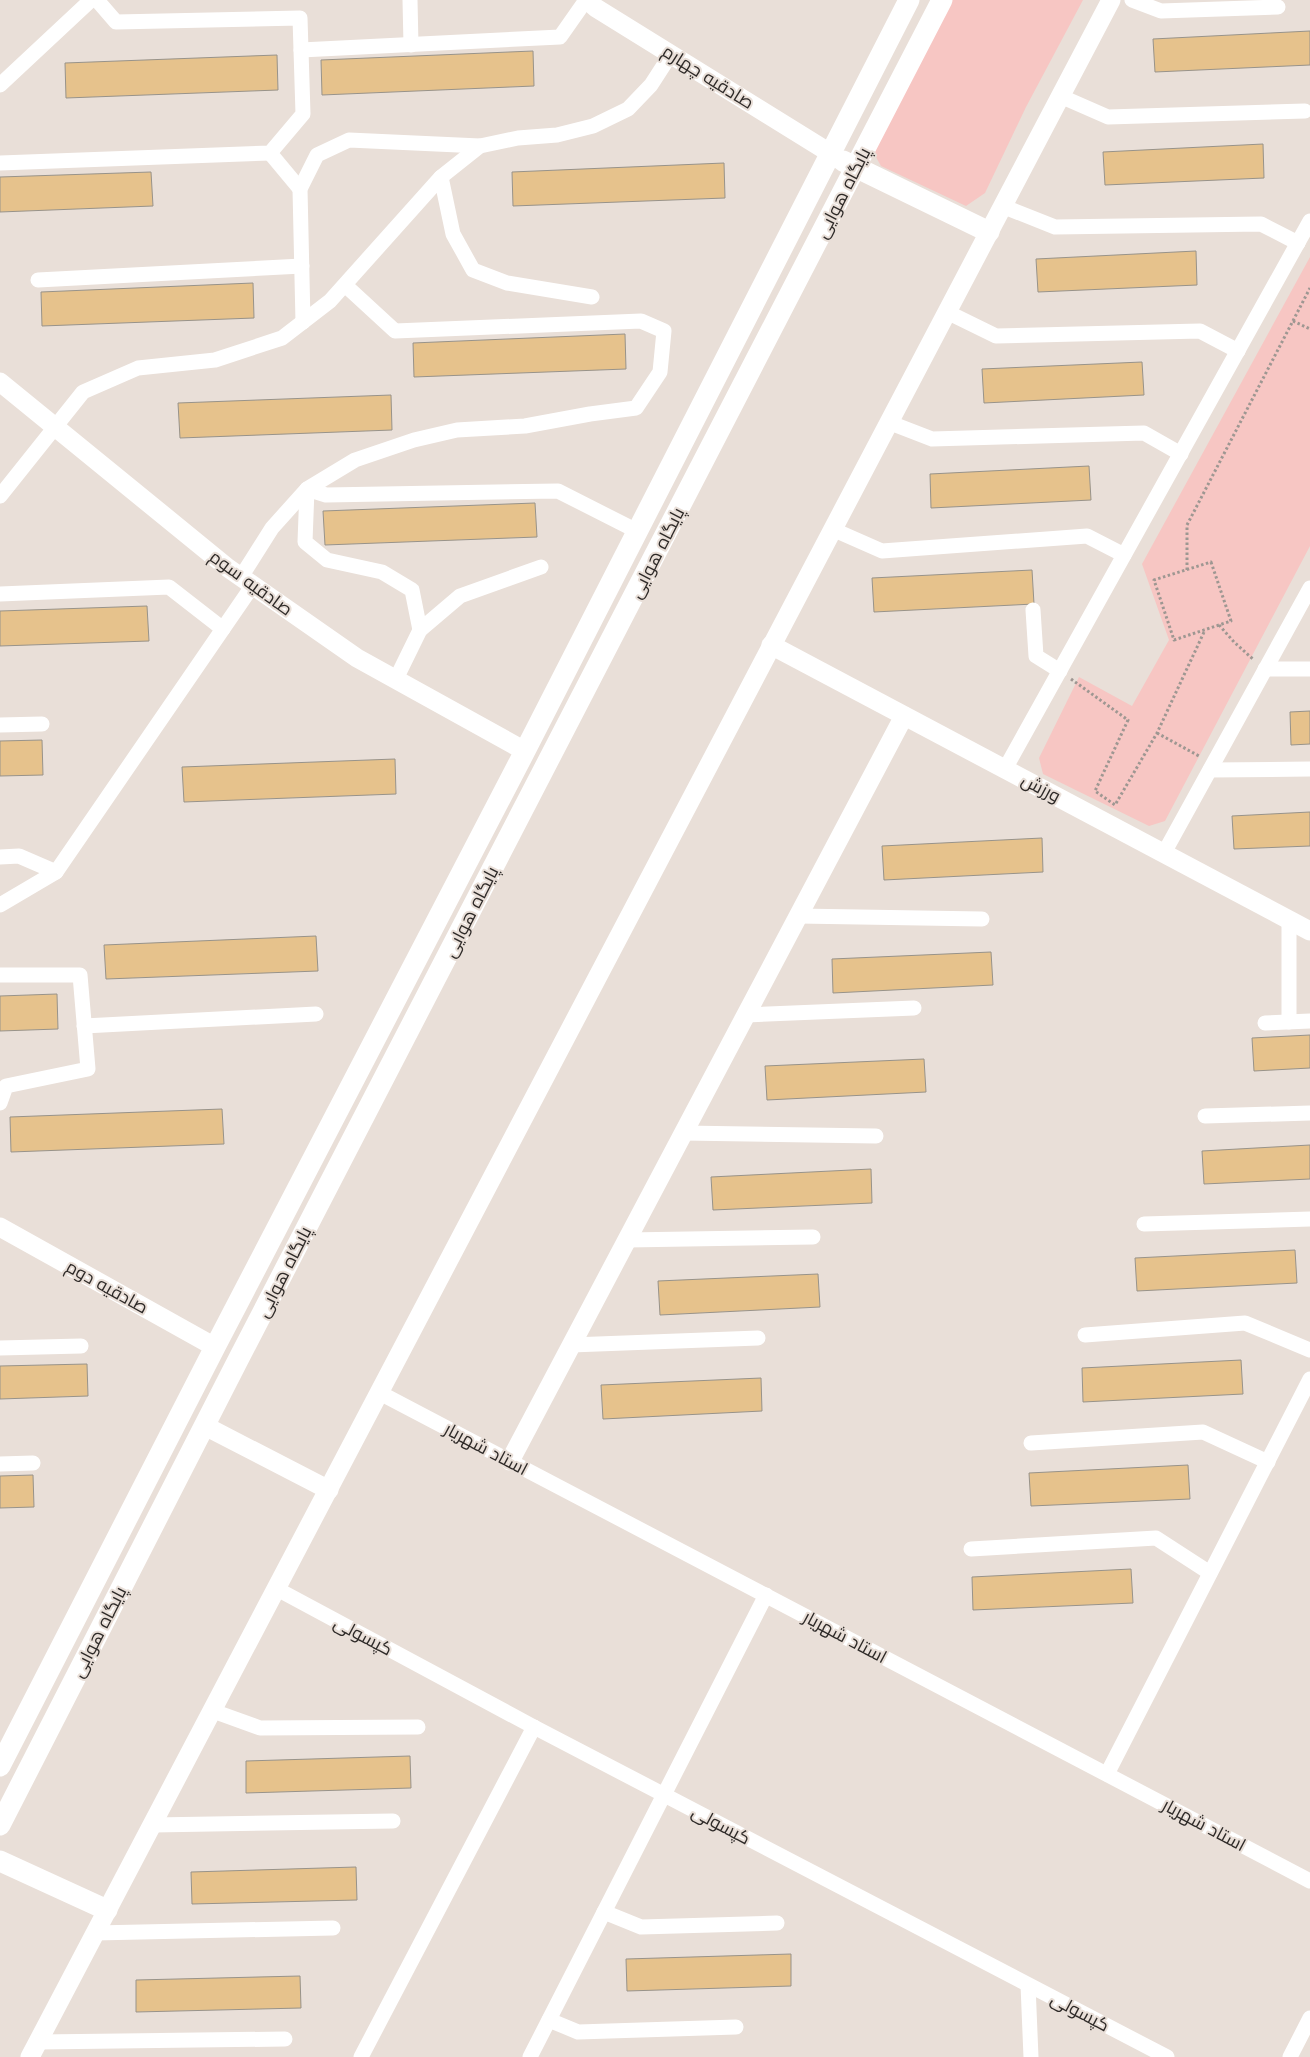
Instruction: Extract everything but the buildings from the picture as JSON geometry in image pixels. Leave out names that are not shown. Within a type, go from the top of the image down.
[{"type":"main road","name":"پایگاه هوایی","points":[[0,1766],[215,1347],[525,751],[909,0]]},
{"type":"main road","name":"پایگاه هوایی","points":[[0,1825],[238,1360],[942,0]]},
{"type":"main road","points":[[830,153],[855,168],[989,232]]},
{"type":"main road","points":[[525,751],[548,764]]},
{"type":"main road","points":[[215,1347],[238,1360]]},
{"type":"main road","points":[[0,1861],[108,1910]]},
{"type":"street","points":[[0,84],[91,0]]},
{"type":"street","points":[[0,163],[270,153],[303,114],[300,18],[116,22],[97,0]]},
{"type":"street","points":[[410,0],[411,45]]},
{"type":"street","points":[[301,50],[560,37],[586,0]]},
{"type":"street","name":"صادقیه چهارم","points":[[586,0],[830,153]]},
{"type":"street","points":[[34,2049],[277,1590],[1111,0]]},
{"type":"street","points":[[1132,0],[1161,12],[1278,8]]},
{"type":"street","points":[[303,322],[300,189],[317,155],[349,140],[480,146],[518,138],[557,135],[592,126],[628,108],[651,85],[671,54]]},
{"type":"street","points":[[1060,96],[1108,117],[1305,111]]},
{"type":"street","points":[[0,496],[83,392],[138,368],[215,360],[282,338],[330,301],[441,177],[480,146]]},
{"type":"street","points":[[270,153],[300,189]]},
{"type":"street","points":[[441,177],[453,234],[473,270],[507,283],[592,297]]},
{"type":"street","points":[[1002,206],[1055,227],[1261,224],[1298,243]]},
{"type":"street","points":[[1005,769],[1310,221]]},
{"type":"street","points":[[38,280],[302,266]]},
{"type":"street","points":[[0,905],[56,872],[223,628],[272,528],[307,489],[355,460],[414,440],[457,430],[526,426],[590,414],[636,408],[660,372],[664,331],[641,321],[395,331],[345,285]]},
{"type":"street","points":[[947,312],[996,336],[1200,331],[1238,351]]},
{"type":"street","name":"صادقیه سوم","points":[[0,382],[55,429],[247,581],[357,658],[525,751]]},
{"type":"street","points":[[888,422],[932,439],[1144,433],[1181,454]]},
{"type":"street","points":[[307,489],[326,495],[558,490],[637,532]]},
{"type":"street","points":[[307,489],[305,542],[327,560],[382,572],[412,590],[420,630]]},
{"type":"street","points":[[832,529],[882,551],[1087,536],[1124,555]]},
{"type":"street","points":[[396,680],[420,630],[460,596],[541,567]]},
{"type":"street","points":[[0,594],[169,587],[223,628]]},
{"type":"street","points":[[1164,853],[1310,588]]},
{"type":"street","points":[[1033,610],[1036,656],[1060,671]]},
{"type":"street","name":"ورزش","points":[[771,645],[1310,931]]},
{"type":"street","points":[[1265,670],[1310,669]]},
{"type":"street","points":[[510,1461],[904,716]]},
{"type":"street","points":[[0,725],[42,724]]},
{"type":"street","points":[[1211,767],[1310,769]]},
{"type":"street","points":[[0,857],[19,856],[56,872]]},
{"type":"street","points":[[798,916],[982,919]]},
{"type":"street","points":[[1288,1022],[1289,920]]},
{"type":"street","points":[[0,976],[80,975],[88,1070],[6,1086],[0,1103]]},
{"type":"street","points":[[746,1015],[914,1008]]},
{"type":"street","points":[[84,1026],[316,1014]]},
{"type":"street","points":[[1265,1023],[1310,1021]]},
{"type":"street","points":[[1204,1116],[1310,1113]]},
{"type":"street","points":[[683,1133],[876,1136]]},
{"type":"street","points":[[1144,1224],[1310,1219]]},
{"type":"street","name":"صادقیه دوم","points":[[0,1226],[215,1347]]},
{"type":"street","points":[[627,1240],[813,1237]]},
{"type":"street","points":[[1084,1335],[1245,1323],[1310,1350]]},
{"type":"street","points":[[571,1345],[758,1338]]},
{"type":"street","points":[[0,1348],[81,1346]]},
{"type":"street","points":[[1107,1774],[1310,1379]]},
{"type":"street","name":"استاد شهریار","points":[[380,1393],[1310,1881]]},
{"type":"street","points":[[205,1426],[329,1490]]},
{"type":"street","points":[[1031,1443],[1202,1432],[1268,1462]]},
{"type":"street","points":[[0,1464],[33,1464]]},
{"type":"street","points":[[971,1549],[1156,1538],[1210,1573]]},
{"type":"street","name":"کپسولی","points":[[277,1590],[534,1727],[1167,2057]]},
{"type":"street","points":[[530,2057],[766,1595]]},
{"type":"street","points":[[213,1711],[260,1728],[418,1727]]},
{"type":"street","points":[[361,2057],[534,1727]]},
{"type":"street","points":[[153,1824],[393,1820]]},
{"type":"street","points":[[604,1912],[641,1927],[777,1923]]},
{"type":"street","points":[[95,1933],[333,1928]]},
{"type":"street","points":[[1028,1985],[1031,2057]]},
{"type":"street","points":[[1290,2057],[1310,2018]]},
{"type":"street","points":[[548,2020],[578,2032],[736,2027]]},
{"type":"street","points":[[34,2049],[285,2039]]},
{"type":"path","points":[[1187,570],[1187,525],[1310,288]]},
{"type":"path","points":[[1293,321],[1310,329]]},
{"type":"path","points":[[1211,562],[1231,621],[1219,625],[1174,640],[1154,580],[1211,562]]},
{"type":"path","points":[[1219,625],[1234,642],[1265,670]]},
{"type":"path","points":[[1060,671],[1128,720],[1095,791],[1115,805],[1158,733],[1205,630]]},
{"type":"path","points":[[1158,733],[1211,767]]},
{"type":"shaded area","points":[[950,0],[1083,0],[1026,107],[985,193],[966,206],[881,166],[872,150]]},
{"type":"shaded area","points":[[1310,257],[1310,546],[1165,821],[1149,826],[1043,774],[1039,758],[1079,677],[1132,706],[1169,640],[1142,564]]}]
